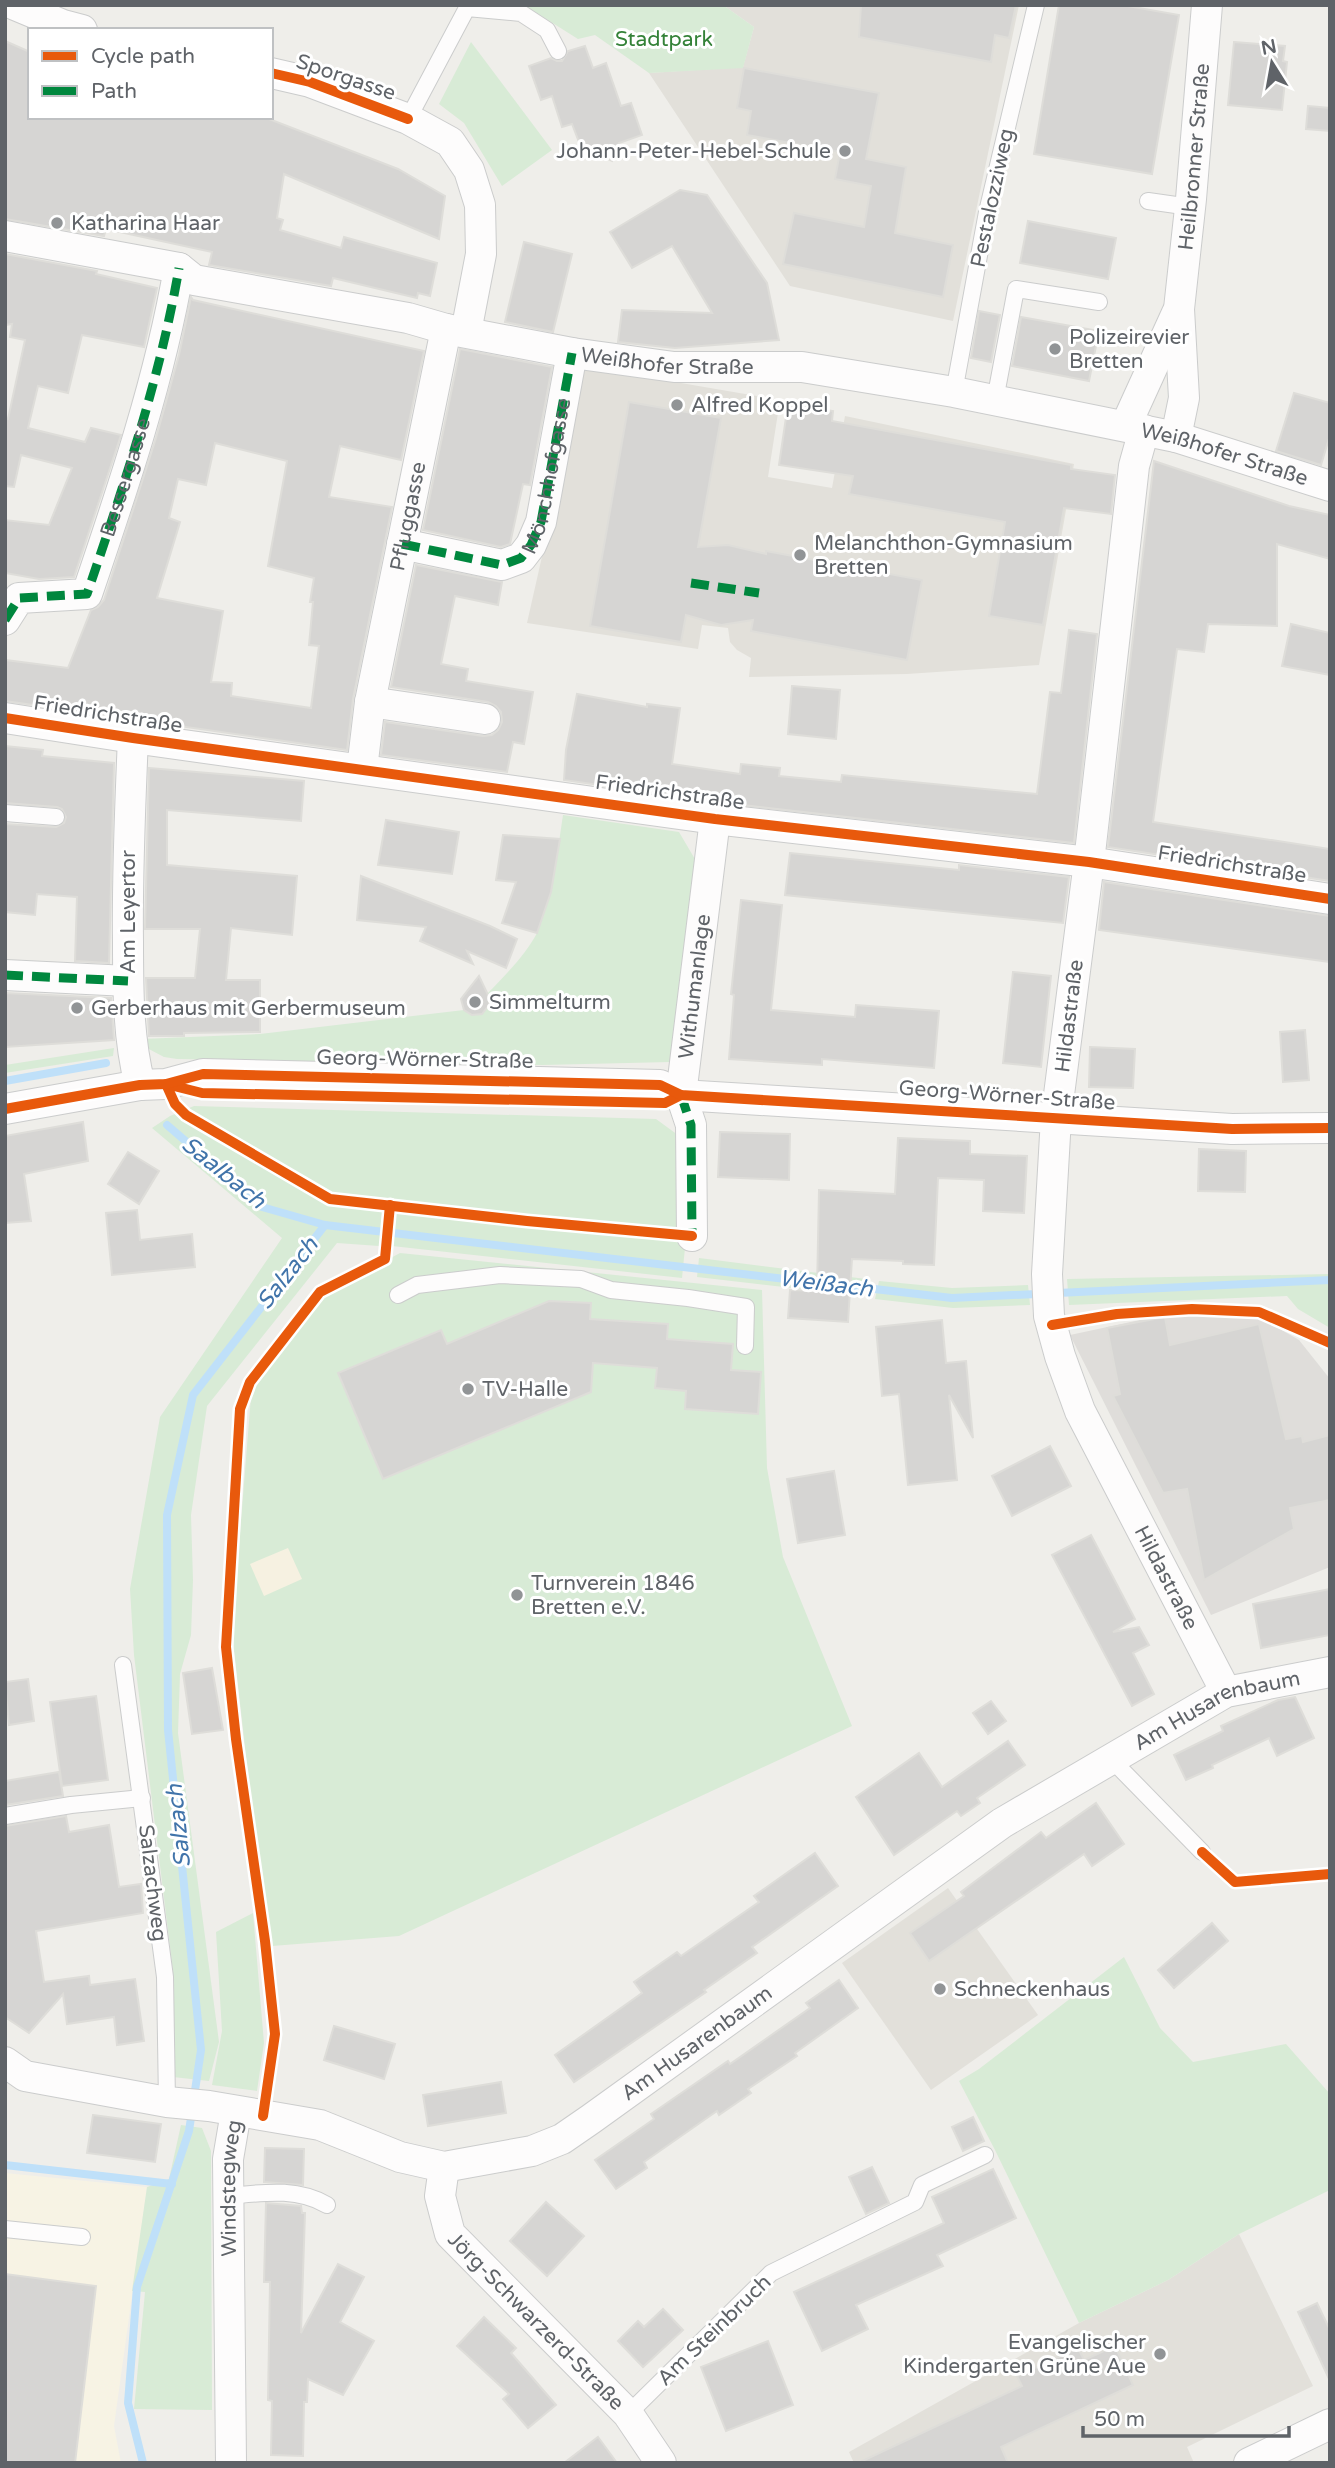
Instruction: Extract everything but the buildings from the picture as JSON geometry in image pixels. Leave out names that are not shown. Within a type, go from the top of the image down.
[{"type":"street","points":[[15,5],[74,28]]},
{"type":"street","name":"Heilbronner Straße","points":[[1176,437],[1184,398],[1179,309],[1207,5]]},
{"type":"street","name":"Sporgasse","points":[[273,73],[310,82],[408,119],[450,142],[469,170],[480,205],[481,254],[456,330]]},
{"type":"street","name":"Weißhofer Straße","points":[[5,236],[179,268],[194,280],[408,318],[572,353],[674,367],[802,368],[954,392],[1176,437],[1328,480]]},
{"type":"street","name":"Bessergasse","points":[[5,620],[19,598],[87,594],[123,487],[160,356],[179,268]]},
{"type":"street","name":"Heilbronner Straße","points":[[1135,428],[1179,309]]},
{"type":"street","name":"Pfluggasse","points":[[362,769],[370,702],[456,330]]},
{"type":"street","name":"Mönchhofgasse","points":[[408,538],[502,565],[521,558],[531,545],[541,522],[572,353]]},
{"type":"street","name":"Hildastraße","points":[[1135,428],[1134,466],[1089,862],[1056,1118],[1047,1274],[1049,1316],[1080,1411],[1226,1692]]},
{"type":"street","points":[[370,702],[485,719]]},
{"type":"street","name":"Friedrichstraße","points":[[5,718],[715,818],[1089,862],[1330,899]]},
{"type":"street","name":"Am Leyertor","points":[[133,738],[127,851],[130,1032],[153,1085]]},
{"type":"street","name":"Withumanlage","points":[[692,1236],[691,1125],[681,1095],[715,818]]},
{"type":"street","points":[[5,975],[128,981]]},
{"type":"street","name":"Georg-Wörner-Straße","points":[[5,1109],[153,1085],[202,1093],[665,1103],[681,1095],[1232,1129],[1330,1128]]},
{"type":"street","name":"Am Husarenbaum","points":[[222,2109],[320,2125],[400,2157],[444,2167],[532,2151],[562,2139],[1002,1824],[1226,1692],[1330,1672]]},
{"type":"street","name":"Windstegweg","points":[[5,2062],[25,2076],[222,2109],[228,2160],[231,2463]]},
{"type":"street","name":"Jörg-Schwarzerd-Straße","points":[[444,2167],[440,2196],[450,2234],[628,2414],[661,2463]]},
{"type":"street","points":[[1249,2463],[1330,2424]]},
{"type":"lane","name":"Pestalozziweg","points":[[954,392],[987,212],[1036,5]]},
{"type":"lane","points":[[408,119],[467,8],[521,13],[547,30],[558,51]]},
{"type":"lane","points":[[1148,201],[1190,207]]},
{"type":"lane","points":[[995,400],[1016,289],[1099,302]]},
{"type":"lane","points":[[5,813],[56,817]]},
{"type":"lane","points":[[398,1295],[417,1285],[500,1275],[581,1279],[611,1290],[746,1307],[745,1346]]},
{"type":"lane","name":"Salzachweg","points":[[123,1665],[165,1976],[171,2102]]},
{"type":"lane","name":"Am Husarenbaum","points":[[1111,1759],[1202,1852]]},
{"type":"lane","points":[[5,1816],[71,1805],[142,1798]]},
{"type":"lane","name":"Am Steinbruch","points":[[628,2414],[771,2273],[915,2202],[922,2185],[985,2155]]},
{"type":"lane","points":[[228,2196],[294,2193],[312,2196],[327,2205]]},
{"type":"lane","points":[[5,2229],[82,2237]]},
{"type":"shaded area","name":"Johann-Peter-Hebel-Schule","points":[[723,5],[1019,5],[953,321],[790,286],[649,73],[743,67],[754,27]]},
{"type":"shaded area","name":"Melanchthon-Gymnasium Bretten","points":[[582,366],[780,400],[768,477],[832,488],[845,416],[1074,464],[1039,665],[907,674],[749,677],[751,658],[737,650],[730,642],[728,628],[702,625],[698,649],[527,623],[573,419]]},
{"type":"shaded area","points":[[1168,1314],[1256,1315],[1299,1340],[1330,1379],[1330,1567],[1211,1615],[1070,1335]]},
{"type":"shaded area","name":"Schneckenhaus","points":[[948,1888],[1038,2015],[931,2090],[842,1963]]},
{"type":"shaded area","points":[[5,2173],[147,2187],[114,2426],[121,2463],[5,2463]]},
{"type":"shaded area","name":"Evangelischer Kindergarten Grüne Aue","points":[[1239,2234],[1313,2386],[1187,2447],[1194,2463],[854,2463],[849,2452],[1079,2323],[1168,2280]]},
{"type":"green space","name":"Stadtpark","points":[[524,5],[723,5],[754,27],[743,68],[649,73],[595,35],[578,39]]},
{"type":"green space","points":[[471,42],[552,150],[502,186],[464,123],[439,104]]},
{"type":"green space","points":[[563,815],[679,832],[699,866],[670,1062],[543,1065],[177,1059],[164,1057],[145,1047],[142,1039],[260,1034],[464,1010],[472,1015],[482,1014],[489,1005],[487,994],[522,956],[538,931],[551,888]]},
{"type":"green space","points":[[114,1048],[113,1056],[5,1073],[5,1065]]},
{"type":"green space","points":[[194,1106],[656,1119],[682,1138],[685,1248],[682,1278],[392,1246],[393,1221],[382,1220],[379,1246],[337,1243],[207,1406],[191,1515],[191,1635],[180,1674],[178,1733],[219,2042],[209,2081],[173,2077],[173,1971],[134,1655],[130,1589],[160,1417],[282,1238],[152,1128],[170,1116]]},
{"type":"green space","name":"Turnverein 1846 Bretten e.V.","points":[[400,1253],[762,1290],[767,1468],[783,1557],[852,1726],[399,1936],[272,1946],[252,1810],[232,1632],[252,1384],[322,1295]]},
{"type":"green space","points":[[699,1258],[866,1279],[862,1296],[697,1277]]},
{"type":"green space","points":[[1330,1274],[1330,1328],[1298,1309],[1287,1296],[1069,1305],[1067,1279]]},
{"type":"green space","points":[[879,1281],[952,1288],[1028,1285],[1030,1305],[953,1308],[875,1299]]},
{"type":"green space","points":[[253,1913],[264,2043],[257,2091],[212,2085],[222,2031],[216,1932]]},
{"type":"green space","points":[[1124,1957],[1160,2028],[1193,2062],[1286,2044],[1330,2094],[1330,2190],[1239,2234],[1168,2280],[1079,2323],[959,2081],[979,2069]]},
{"type":"green space","points":[[181,2125],[202,2128],[211,2151],[212,2410],[134,2409],[145,2292],[132,2291],[147,2187],[169,2179]]},
{"type":"sand","points":[[288,1548],[302,1579],[264,1596],[250,1564]]},
{"type":"waterway","name":"Saalbach","points":[[5,1081],[106,1063]]},
{"type":"waterway","name":"Weißach","points":[[167,1125],[262,1207],[325,1225],[828,1284]]},
{"type":"waterway","name":"Salzach","points":[[143,2463],[128,2403],[137,2287],[189,2131],[201,2050],[168,1730],[167,1515],[193,1395],[325,1225]]},
{"type":"waterway","name":"Weißach","points":[[840,1285],[952,1298],[1330,1280]]},
{"type":"waterway","points":[[5,2165],[172,2184]]},
{"type":"marked path","points":[[5,620],[19,598],[87,594],[151,392],[179,268]]},
{"type":"marked path","points":[[402,544],[502,565],[521,558],[531,545],[541,522],[572,353]]},
{"type":"marked path","points":[[691,583],[759,593]]},
{"type":"marked path","points":[[5,975],[128,981]]},
{"type":"marked path","points":[[681,1095],[691,1125],[692,1236],[688,1236]]},
{"type":"cycle path","points":[[273,73],[310,82],[408,119]]},
{"type":"cycle path","points":[[5,718],[715,819],[1089,862],[1330,899]]},
{"type":"cycle path","points":[[5,1109],[140,1085],[166,1084],[203,1074],[660,1085],[681,1095],[1232,1129],[1330,1128]]},
{"type":"cycle path","points":[[166,1084],[175,1104],[186,1115],[330,1199],[692,1236]]},
{"type":"cycle path","points":[[170,1085],[202,1093],[665,1103],[681,1095]]},
{"type":"cycle path","points":[[263,2116],[275,2034],[226,1647],[240,1409],[250,1382],[320,1292],[385,1259],[390,1205]]},
{"type":"cycle path","points":[[1052,1325],[1117,1314],[1192,1309],[1259,1312],[1330,1343]]},
{"type":"cycle path","points":[[1202,1852],[1235,1882],[1330,1874]]},
{"type":"place","name":"Johann-Peter-Hebel-Schule","points":[[845,151]]},
{"type":"place","name":"Katharina Haar","points":[[57,223]]},
{"type":"place","name":"Polizeirevier Bretten","points":[[1055,349]]},
{"type":"place","name":"Alfred Koppel","points":[[677,405]]},
{"type":"place","name":"Melanchthon-Gymnasium Bretten","points":[[800,555]]},
{"type":"place","name":"Simmelturm","points":[[475,1002]]},
{"type":"place","name":"Gerberhaus mit Gerbermuseum","points":[[77,1008]]},
{"type":"place","name":"TV-Halle","points":[[468,1389]]},
{"type":"place","name":"Turnverein 1846 Bretten e.V.","points":[[517,1595]]},
{"type":"place","name":"Schneckenhaus","points":[[940,1989]]},
{"type":"place","name":"Evangelischer Kindergarten Grüne Aue","points":[[1160,2354]]}]
